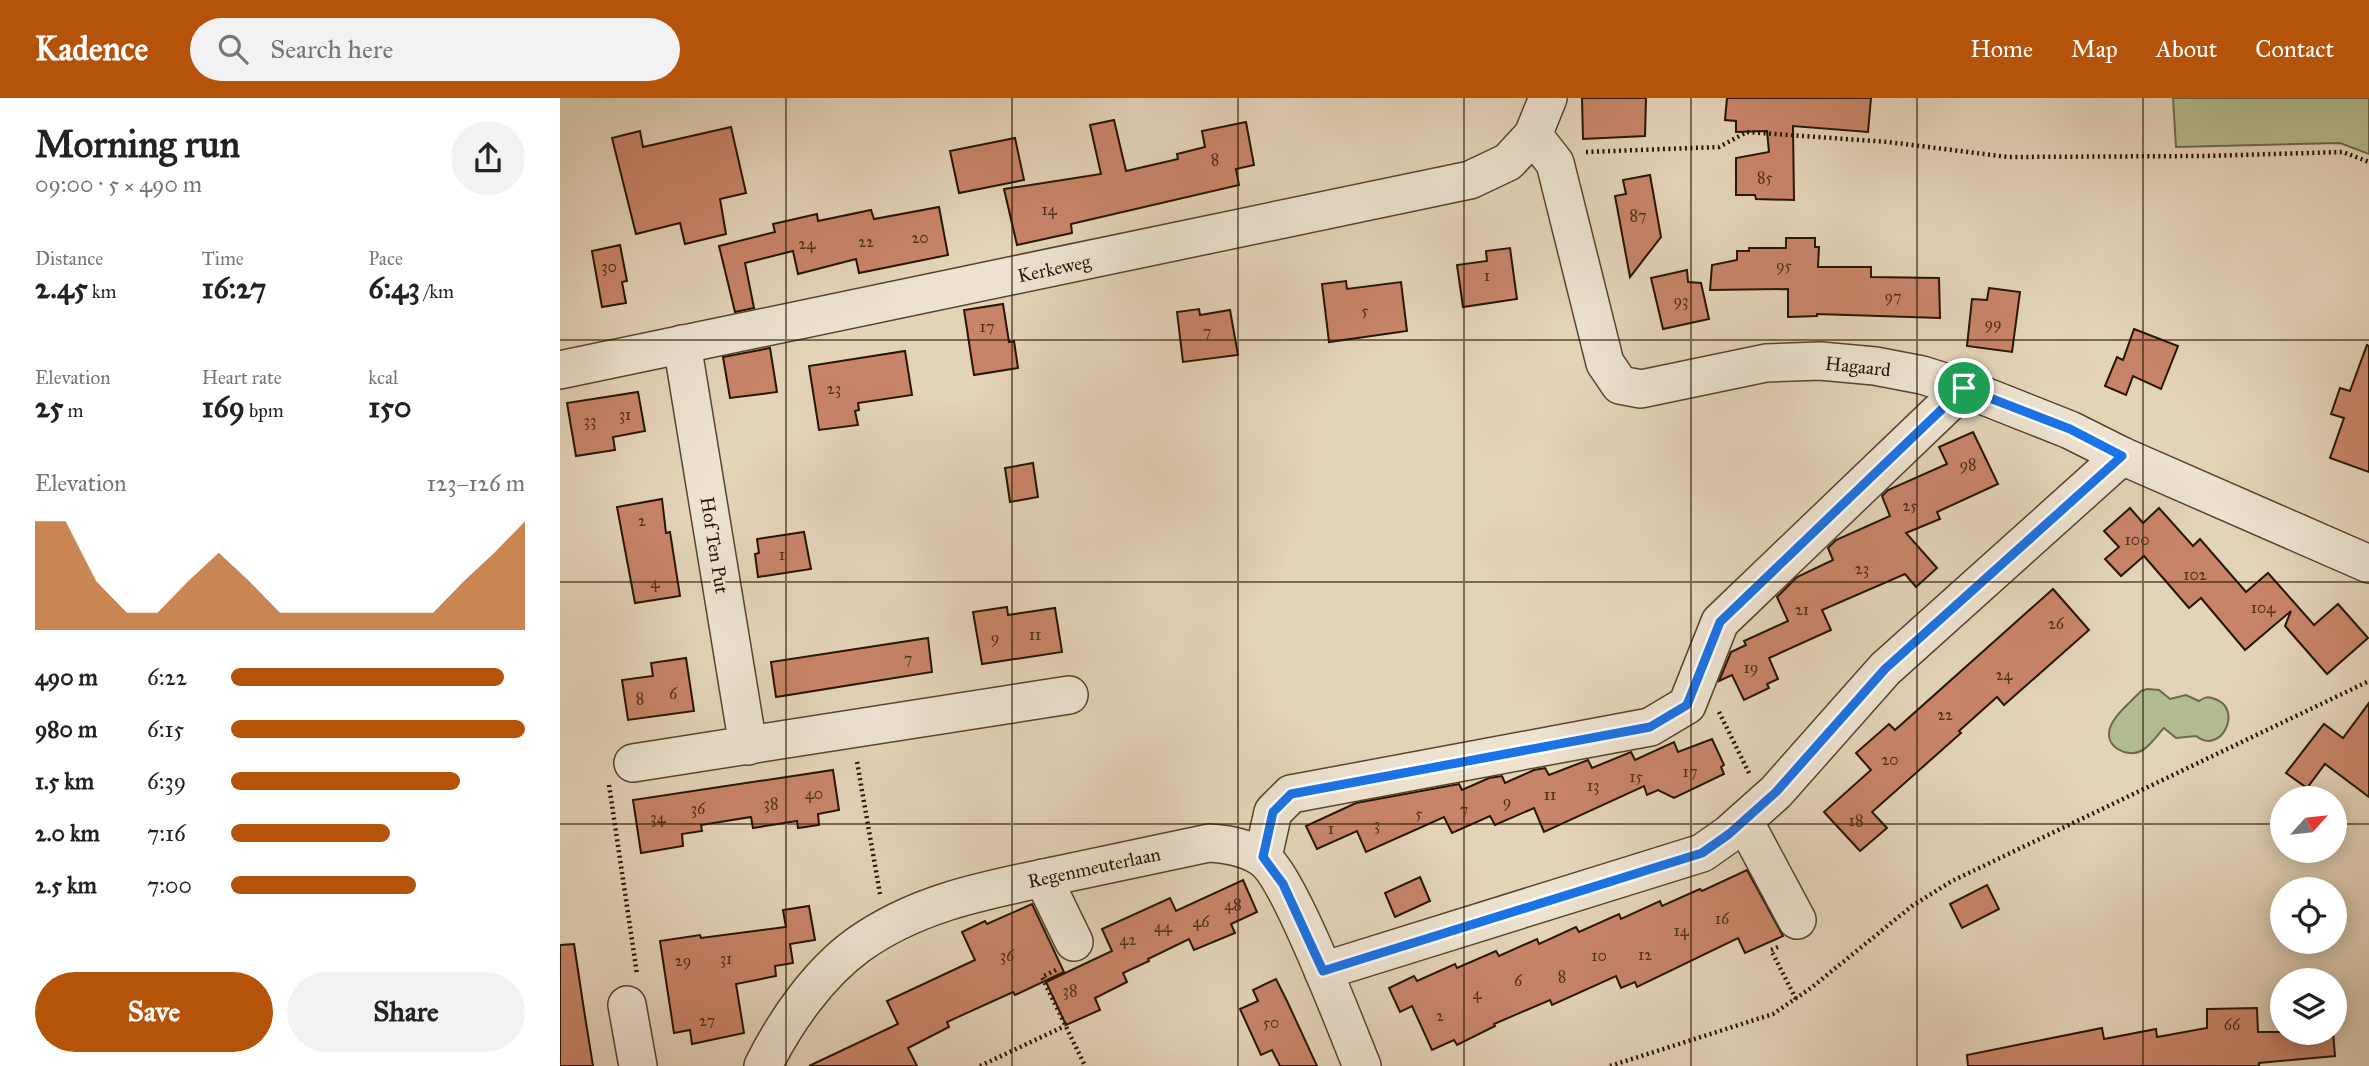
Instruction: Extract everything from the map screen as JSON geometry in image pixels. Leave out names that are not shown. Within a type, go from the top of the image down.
[{"type":"street","points":[[1541,144],[1548,98]]},
{"type":"street","name":"Kerkeweg","points":[[560,370],[1470,180],[1541,144]]},
{"type":"street","name":"Hagaard","points":[[1541,144],[1555,163],[1605,363],[1620,385],[1641,389],[1766,363],[1820,362],[1875,366],[1922,375],[1964,388],[2070,429],[2122,456],[2369,564]]},
{"type":"street","name":"Hof Ten Put","points":[[682,344],[748,746]]},
{"type":"street","points":[[1362,1066],[1283,884],[1263,857],[1273,812],[1291,794],[1650,727],[1687,705],[1720,622],[1964,388]]},
{"type":"street","points":[[1323,971],[1702,853],[1776,792],[1885,669],[2122,456]]},
{"type":"street","points":[[620,768],[1069,695]]},
{"type":"street","points":[[1754,812],[1797,920]]},
{"type":"street","name":"Regenmeuterlaan","points":[[762,1066],[812,988],[857,946],[905,918],[953,898],[1209,843],[1232,844],[1263,857]]},
{"type":"street","points":[[1043,878],[1074,942]]},
{"type":"street","points":[[627,1005],[638,1066]]},
{"type":"path","points":[[1541,144],[1719,147],[1747,132],[1888,142],[2008,157],[2343,152],[2369,162]]},
{"type":"path","points":[[1610,1066],[1773,1014],[1796,999],[1912,906],[1952,881],[2369,681]]},
{"type":"path","points":[[852,730],[877,878]]},
{"type":"path","points":[[1729,734],[1754,812]]},
{"type":"path","points":[[620,768],[639,982],[627,1005]]},
{"type":"path","points":[[1796,999],[1771,950],[1798,936],[1797,920]]},
{"type":"path","points":[[1074,942],[1063,961],[1065,966],[1042,977],[1085,1066]]},
{"type":"path","points":[[980,1066],[1065,1026]]},
{"type":"green space","points":[[2173,98],[2369,98],[2369,154],[2340,143],[2176,147]]},
{"type":"green space","points":[[2159,690],[2170,699],[2186,695],[2199,701],[2207,697],[2215,699],[2224,704],[2228,712],[2226,729],[2214,740],[2205,741],[2196,736],[2176,738],[2164,728],[2141,751],[2123,752],[2110,741],[2110,728],[2119,713],[2141,691]]},
{"type":"building","points":[[1582,98],[1646,98],[1645,136],[1583,139]]},
{"type":"building","points":[[1727,98],[1871,98],[1868,132],[1793,126],[1794,200],[1756,199],[1755,195],[1736,195],[1736,158],[1769,152],[1767,131],[1736,132],[1736,121],[1725,120]]},
{"type":"building","points":[[1114,120],[1126,171],[1178,159],[1177,154],[1205,147],[1202,131],[1246,122],[1254,165],[1236,169],[1239,185],[1071,224],[1072,233],[1017,245],[1004,189],[1101,174],[1090,125]]},
{"type":"building","points":[[731,127],[746,193],[720,199],[726,234],[685,244],[680,223],[636,234],[612,138],[640,131],[643,147]]},
{"type":"building","points":[[1015,138],[1024,180],[959,193],[950,151]]},
{"type":"building","points":[[1650,175],[1661,237],[1630,277],[1615,196],[1626,194],[1623,180]]},
{"type":"building","points":[[939,207],[948,255],[859,273],[856,259],[798,274],[793,251],[745,263],[754,308],[735,312],[719,246],[775,232],[773,224],[817,214],[818,221],[871,210],[874,219]]},
{"type":"building","points":[[1786,238],[1815,238],[1815,247],[1819,247],[1818,267],[1871,267],[1871,277],[1939,278],[1940,318],[1817,314],[1788,317],[1788,289],[1710,290],[1712,265],[1737,260],[1737,251],[1749,251],[1749,248],[1786,248]]},
{"type":"building","points":[[620,245],[627,281],[622,282],[626,303],[602,307],[592,251]]},
{"type":"building","points":[[1510,248],[1517,299],[1463,307],[1457,265],[1487,261],[1486,251]]},
{"type":"building","points":[[1687,270],[1688,282],[1701,283],[1709,319],[1663,329],[1651,278]]},
{"type":"building","points":[[1346,281],[1347,289],[1401,282],[1407,331],[1329,342],[1322,284]]},
{"type":"building","points":[[1989,288],[2020,292],[2012,352],[1967,346],[1972,299],[1987,300]]},
{"type":"building","points":[[1003,304],[1009,342],[1014,341],[1018,368],[974,375],[964,310]]},
{"type":"building","points":[[1199,309],[1200,315],[1230,310],[1238,355],[1183,362],[1177,312]]},
{"type":"building","points":[[2134,329],[2178,346],[2161,389],[2133,376],[2126,395],[2105,386],[2117,357],[2123,360]]},
{"type":"building","points":[[2367,345],[2369,472],[2330,458],[2344,418],[2331,414],[2340,388],[2350,391]]},
{"type":"building","points":[[770,348],[777,392],[730,398],[723,357]]},
{"type":"building","points":[[905,351],[912,395],[858,403],[859,410],[855,411],[858,425],[819,430],[809,366]]},
{"type":"building","points":[[638,392],[645,431],[613,437],[615,450],[576,456],[567,403]]},
{"type":"building","points":[[1973,432],[1998,484],[1937,512],[1940,519],[1906,533],[1937,568],[1916,587],[1905,574],[1822,610],[1831,630],[1769,658],[1778,679],[1767,684],[1769,688],[1744,700],[1732,675],[1719,681],[1731,652],[1746,645],[1744,641],[1788,621],[1777,597],[1797,577],[1833,560],[1828,548],[1836,540],[1890,516],[1882,496],[1888,490],[1947,464],[1939,447]]},
{"type":"building","points":[[1033,463],[1038,497],[1010,502],[1005,468]]},
{"type":"building","points":[[662,499],[666,533],[670,532],[680,596],[635,603],[617,507]]},
{"type":"building","points":[[2130,508],[2143,523],[2159,508],[2193,546],[2200,539],[2246,592],[2268,573],[2314,625],[2338,604],[2368,638],[2327,674],[2285,626],[2291,611],[2245,650],[2201,598],[2189,608],[2144,556],[2121,576],[2105,559],[2119,547],[2104,531]]},
{"type":"building","points":[[804,532],[811,569],[758,577],[755,554],[759,553],[757,539]]},
{"type":"building","points":[[2053,589],[2089,630],[2004,705],[1997,697],[1959,731],[1961,733],[1872,812],[1887,828],[1860,851],[1824,812],[1871,770],[1856,753],[1889,724],[1895,730]]},
{"type":"building","points":[[1007,607],[1008,615],[1055,608],[1062,652],[982,664],[973,612]]},
{"type":"building","points":[[928,638],[932,672],[776,697],[771,662]]},
{"type":"building","points":[[686,658],[694,711],[628,720],[622,680],[653,676],[651,663]]},
{"type":"building","points":[[2369,703],[2369,797],[2325,764],[2308,786],[2304,786],[2286,773],[2324,724],[2343,738]]},
{"type":"building","points":[[1712,739],[1724,765],[1721,767],[1724,774],[1674,798],[1658,790],[1647,795],[1644,786],[1544,832],[1534,808],[1495,825],[1490,816],[1452,833],[1444,817],[1366,852],[1357,831],[1317,849],[1306,826],[1356,803],[1459,784],[1462,790],[1489,778],[1502,776],[1505,783],[1545,768],[1549,775],[1588,760],[1592,768],[1631,752],[1635,760],[1674,742],[1678,752]]},
{"type":"building","points":[[833,770],[839,810],[818,814],[819,825],[798,828],[797,821],[753,828],[751,817],[701,825],[702,831],[682,834],[683,846],[641,853],[633,800]]},
{"type":"building","points":[[1747,870],[1783,936],[1745,953],[1738,938],[1637,987],[1635,982],[1621,988],[1616,976],[1552,1005],[1550,1000],[1494,1024],[1495,1026],[1457,1045],[1454,1040],[1432,1050],[1412,1006],[1400,1012],[1389,988],[1414,976],[1417,981],[1455,964],[1457,968],[1496,951],[1499,956],[1537,939],[1539,944],[1576,927],[1579,932],[1619,914],[1621,919],[1660,901],[1662,906]]},
{"type":"building","points":[[1420,877],[1430,901],[1395,917],[1385,893]]},
{"type":"building","points":[[1243,880],[1257,912],[1231,924],[1235,933],[1194,950],[1189,939],[1148,959],[1149,961],[1123,973],[1127,982],[1095,998],[1100,1010],[1066,1025],[1046,982],[1112,951],[1102,929],[1170,898],[1176,911]]},
{"type":"building","points":[[1987,885],[1999,909],[1962,928],[1950,904]]},
{"type":"building","points":[[1032,904],[1064,972],[947,1022],[949,1027],[908,1048],[917,1066],[809,1066],[898,1024],[887,1001],[975,960],[962,932]]},
{"type":"building","points":[[809,906],[815,940],[790,944],[793,963],[775,966],[776,976],[736,984],[744,1033],[692,1044],[690,1030],[674,1033],[660,941],[786,927],[783,910]]},
{"type":"building","points":[[574,944],[593,1066],[560,1066],[560,945]]},
{"type":"building","points":[[1276,979],[1317,1066],[1280,1066],[1272,1050],[1261,1055],[1240,1009],[1258,1001],[1253,990]]},
{"type":"building","points":[[2257,1008],[2258,1032],[2270,1032],[2270,1045],[2334,1045],[2335,1056],[2259,1063],[2259,1066],[1968,1066],[1967,1055],[2102,1028],[2104,1039],[2156,1029],[2157,1037],[2207,1028],[2207,1009]]},
{"type":"route","points":[[1964,388],[2070,429],[2122,456],[1885,669],[1776,792],[1729,834],[1702,853],[1323,971],[1283,884],[1263,857],[1273,812],[1291,794],[1650,727],[1687,705],[1720,622],[1964,388]]}]
